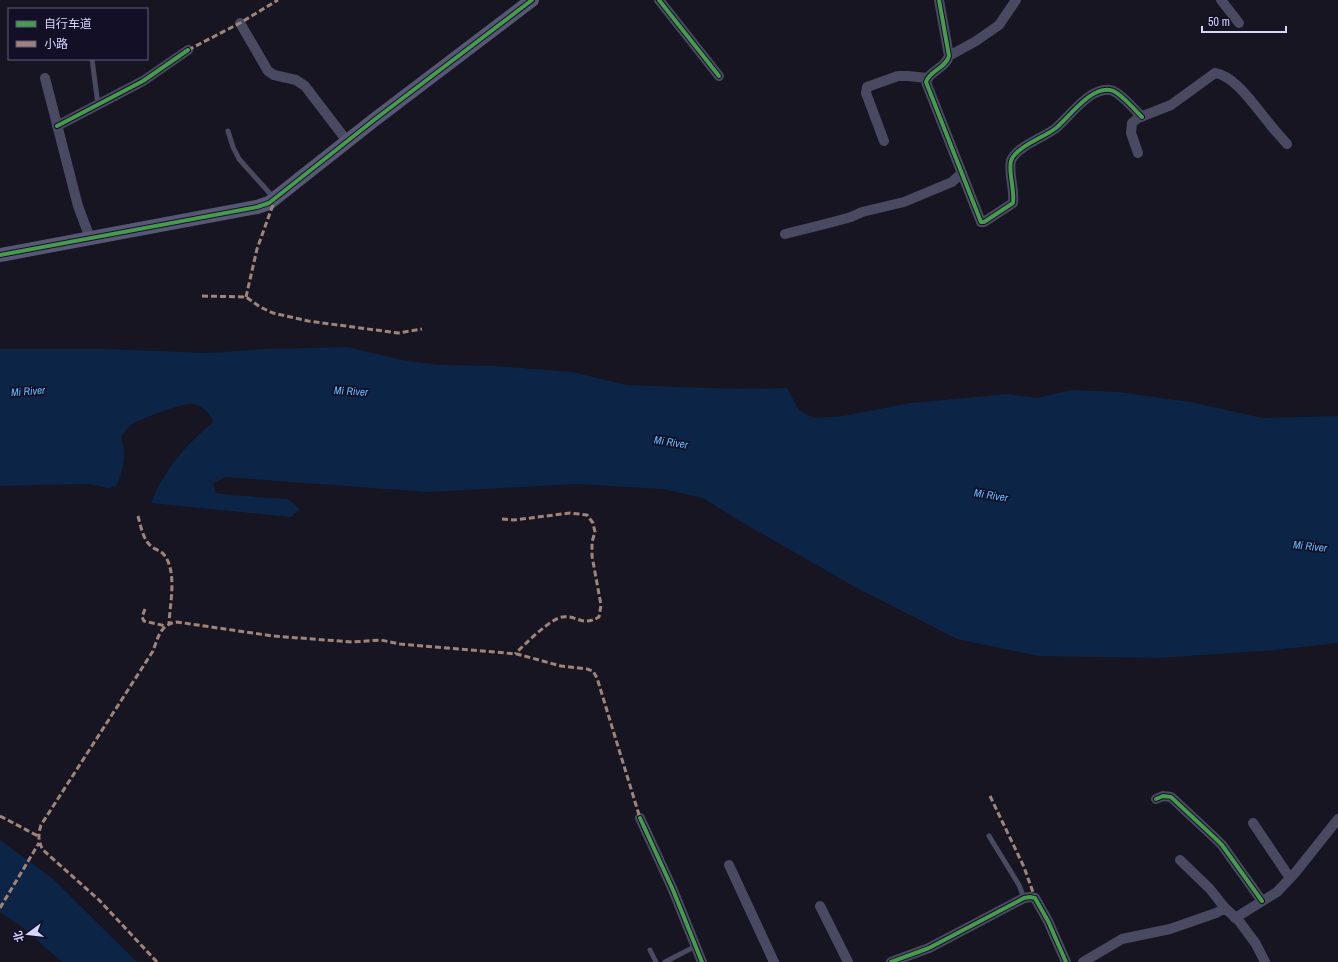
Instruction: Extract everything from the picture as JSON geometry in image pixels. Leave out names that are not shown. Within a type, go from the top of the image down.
[{"type":"street","points":[[0,255],[262,206],[269,203],[532,0]]},
{"type":"street","points":[[660,0],[719,76]]},
{"type":"street","points":[[884,141],[866,93],[867,87],[898,76],[927,78],[948,61],[949,56],[939,0]]},
{"type":"street","points":[[949,56],[999,26],[1016,0]]},
{"type":"street","points":[[1221,0],[1239,22]]},
{"type":"street","points":[[240,23],[268,71],[274,75],[296,80],[305,86],[347,142]]},
{"type":"street","points":[[57,126],[143,81],[188,50]]},
{"type":"street","points":[[1138,153],[1131,133],[1132,123],[1142,117],[1171,105],[1215,74],[1221,74],[1240,88],[1287,144]]},
{"type":"street","points":[[45,78],[78,206],[90,238]]},
{"type":"street","points":[[927,78],[926,82],[981,222],[984,222],[1013,203],[1014,196],[1010,162],[1014,154],[1056,128],[1083,100],[1099,91],[1110,90],[1116,92],[1142,117]]},
{"type":"street","points":[[784,234],[904,202],[952,182],[962,173]]},
{"type":"street","points":[[1156,799],[1163,796],[1171,797],[1222,845],[1262,901]]},
{"type":"street","points":[[640,818],[673,890],[702,962]]},
{"type":"street","points":[[1235,918],[1277,892],[1338,819]]},
{"type":"street","points":[[1253,823],[1290,878]]},
{"type":"street","points":[[1180,860],[1210,889],[1235,918],[1256,944],[1265,962]]},
{"type":"street","points":[[729,865],[774,962]]},
{"type":"street","points":[[891,962],[929,948],[1030,896],[1035,898],[1048,921],[1066,962]]},
{"type":"street","points":[[820,906],[848,962]]},
{"type":"street","points":[[1083,962],[1122,939],[1170,930],[1204,918],[1225,908]]},
{"type":"lane","points":[[92,60],[98,105]]},
{"type":"lane","points":[[228,131],[239,159],[275,199]]},
{"type":"lane","points":[[989,836],[1019,885],[1024,898]]},
{"type":"lane","points":[[665,962],[696,946]]},
{"type":"lane","points":[[650,950],[656,962]]},
{"type":"water","name":"Mi River","points":[[347,347],[407,361],[442,365],[495,366],[572,372],[627,385],[739,389],[787,388],[799,410],[814,418],[843,416],[910,403],[1007,394],[1037,398],[1072,390],[1118,392],[1190,402],[1262,418],[1338,416],[1338,643],[1274,650],[1160,658],[1039,656],[957,639],[855,587],[738,520],[703,498],[663,489],[577,484],[428,492],[225,477],[213,483],[216,493],[288,499],[300,509],[291,517],[151,503],[169,469],[194,439],[213,422],[210,415],[204,409],[194,404],[177,406],[160,412],[136,422],[128,428],[121,437],[124,450],[124,461],[117,485],[108,488],[89,484],[0,486],[0,349],[105,349],[209,353],[266,349]]},
{"type":"water","points":[[0,840],[52,878],[137,962],[62,962],[21,926],[0,912]]},
{"type":"marked path","points":[[188,50],[240,23],[278,0]]},
{"type":"marked path","points":[[246,297],[257,249],[275,199]]},
{"type":"marked path","points":[[202,296],[246,297],[260,307],[273,313],[308,321],[398,333],[422,329]]},
{"type":"marked path","points":[[502,519],[514,520],[570,513],[587,515],[593,523],[595,532],[592,542],[592,556],[601,605],[599,617],[588,621],[567,617],[557,619],[538,632],[515,654]]},
{"type":"marked path","points":[[138,516],[146,541],[152,547],[164,554],[169,563],[172,580],[169,623]]},
{"type":"marked path","points":[[145,609],[142,617],[144,621],[166,626]]},
{"type":"marked path","points":[[157,962],[99,900],[43,850],[39,841],[39,835],[41,825],[153,651],[160,632],[171,623],[177,622],[273,636],[352,642],[381,640],[400,644],[517,654],[561,666],[593,671],[597,678],[640,818]]},
{"type":"marked path","points":[[990,796],[1024,867],[1035,898]]},
{"type":"marked path","points":[[0,816],[38,836]]},
{"type":"marked path","points":[[0,908],[39,843]]},
{"type":"cycle path","points":[[0,255],[257,207],[269,203],[374,120],[532,0]]},
{"type":"cycle path","points":[[659,0],[719,76]]},
{"type":"cycle path","points":[[939,0],[949,56],[945,64],[930,75],[926,82],[981,222],[984,222],[1013,203],[1010,165],[1018,151],[1056,128],[1081,103],[1095,93],[1103,90],[1114,91],[1127,101],[1142,117]]},
{"type":"cycle path","points":[[57,126],[143,81],[188,50]]},
{"type":"cycle path","points":[[1156,799],[1163,796],[1171,797],[1216,839],[1222,845],[1262,901]]},
{"type":"cycle path","points":[[640,818],[673,890],[702,962]]},
{"type":"cycle path","points":[[891,962],[929,948],[1024,898],[1030,897],[1035,898],[1048,921],[1066,962]]}]
